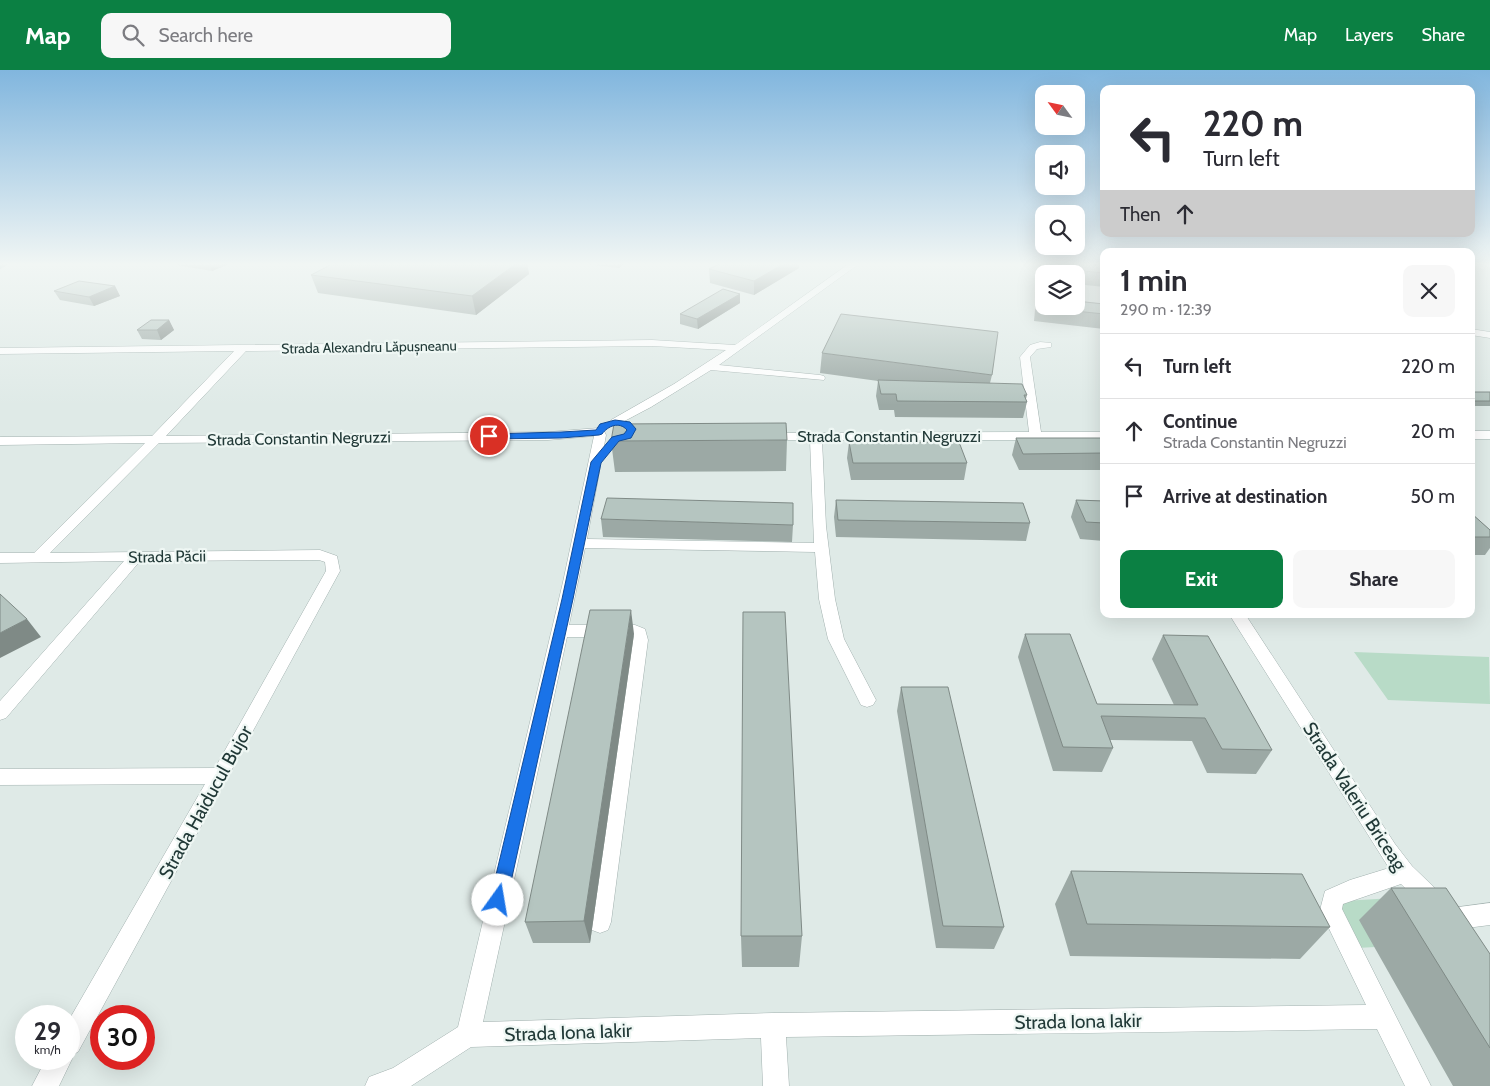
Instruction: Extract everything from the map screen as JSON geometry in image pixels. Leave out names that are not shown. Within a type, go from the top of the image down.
[{"type":"street","points":[[378,1086],[400,1079],[468,1035],[560,631],[596,462],[604,438],[603,426],[654,402],[738,348],[790,310]]},
{"type":"street","points":[[1475,333],[1490,335]]},
{"type":"street","name":"Strada Alexandru Lăpușneanu","points":[[0,352],[652,343],[738,348]]},
{"type":"street","points":[[1035,435],[1025,357],[1028,350],[1035,346],[1047,345]]},
{"type":"street","points":[[36,558],[156,440],[243,348]]},
{"type":"street","points":[[710,366],[820,378]]},
{"type":"street","points":[[615,422],[630,426],[654,402]]},
{"type":"street","points":[[1475,435],[1490,435]]},
{"type":"street","name":"Strada Constantin Negruzzi","points":[[0,441],[548,436],[604,438]]},
{"type":"street","name":"Strada Constantin Negruzzi","points":[[759,436],[816,438],[1100,436]]},
{"type":"street","points":[[816,438],[819,526],[827,598],[836,639],[867,700]]},
{"type":"street","points":[[579,543],[822,548]]},
{"type":"street","name":"Strada Păcii","points":[[0,558],[320,555],[332,559]]},
{"type":"street","points":[[0,713],[136,557]]},
{"type":"street","name":"Strada Haiducul Bujor","points":[[80,1024],[333,571],[332,559]]},
{"type":"street","name":"Strada Valeriu Briceag","points":[[1240,618],[1388,851],[1405,873],[1451,919],[1468,939]]},
{"type":"street","points":[[560,631],[635,631],[639,633],[640,640],[600,922]]},
{"type":"street","points":[[0,777],[220,776]]},
{"type":"street","points":[[1405,873],[1350,890],[1333,898],[1331,910],[1418,1086]]},
{"type":"street","points":[[1451,919],[1490,914]]},
{"type":"street","name":"Strada Iona Iakir","points":[[468,1035],[773,1025],[1383,1017]]},
{"type":"street","points":[[773,1025],[776,1086]]},
{"type":"street","points":[[44,1086],[53,1070]]},
{"type":"green space","points":[[1354,652],[1489,657],[1490,704],[1388,700]]},
{"type":"green space","points":[[1393,898],[1360,920],[1375,947],[1357,948],[1340,908],[1344,901]]},
{"type":"building","points":[[686,310],[712,310],[697,319],[680,314]]},
{"type":"building","points":[[1085,310],[1100,310],[1100,314],[1085,312]]},
{"type":"building","points":[[841,314],[998,332],[992,375],[822,353]]},
{"type":"building","points":[[151,320],[169,320],[157,330],[137,330]]},
{"type":"building","points":[[878,380],[1022,384],[1027,395],[1024,395],[1027,402],[897,401],[896,394],[881,394]]},
{"type":"building","points":[[1475,392],[1490,392],[1490,401],[1475,401]]},
{"type":"building","points":[[786,423],[787,440],[611,441],[614,424]]},
{"type":"building","points":[[1016,438],[1100,438],[1100,453],[1023,454]]},
{"type":"building","points":[[849,442],[959,442],[967,463],[853,463]]},
{"type":"building","points":[[607,498],[793,503],[793,525],[601,519]]},
{"type":"building","points":[[836,500],[1023,503],[1030,523],[838,520]]},
{"type":"building","points":[[1076,500],[1100,501],[1100,523],[1086,522]]},
{"type":"building","points":[[1475,517],[1490,530],[1490,537],[1475,537]]},
{"type":"building","points":[[0,594],[27,619],[0,633]]},
{"type":"building","points":[[590,610],[631,610],[584,921],[525,922]]},
{"type":"building","points":[[743,612],[785,612],[802,936],[741,936]]},
{"type":"building","points":[[1025,634],[1070,634],[1097,704],[1198,705],[1163,635],[1208,636],[1272,750],[1222,749],[1205,718],[1101,716],[1113,748],[1063,747]]},
{"type":"building","points":[[901,687],[948,687],[1004,927],[943,926]]},
{"type":"building","points":[[1071,871],[1302,874],[1330,927],[1087,924]]},
{"type":"building","points":[[1391,888],[1446,888],[1490,954],[1490,1048]]},
{"type":"route","points":[[489,436],[574,435],[599,432],[603,426],[615,422],[626,424],[632,429],[628,436],[616,439],[596,462],[567,599],[498,900]]}]
